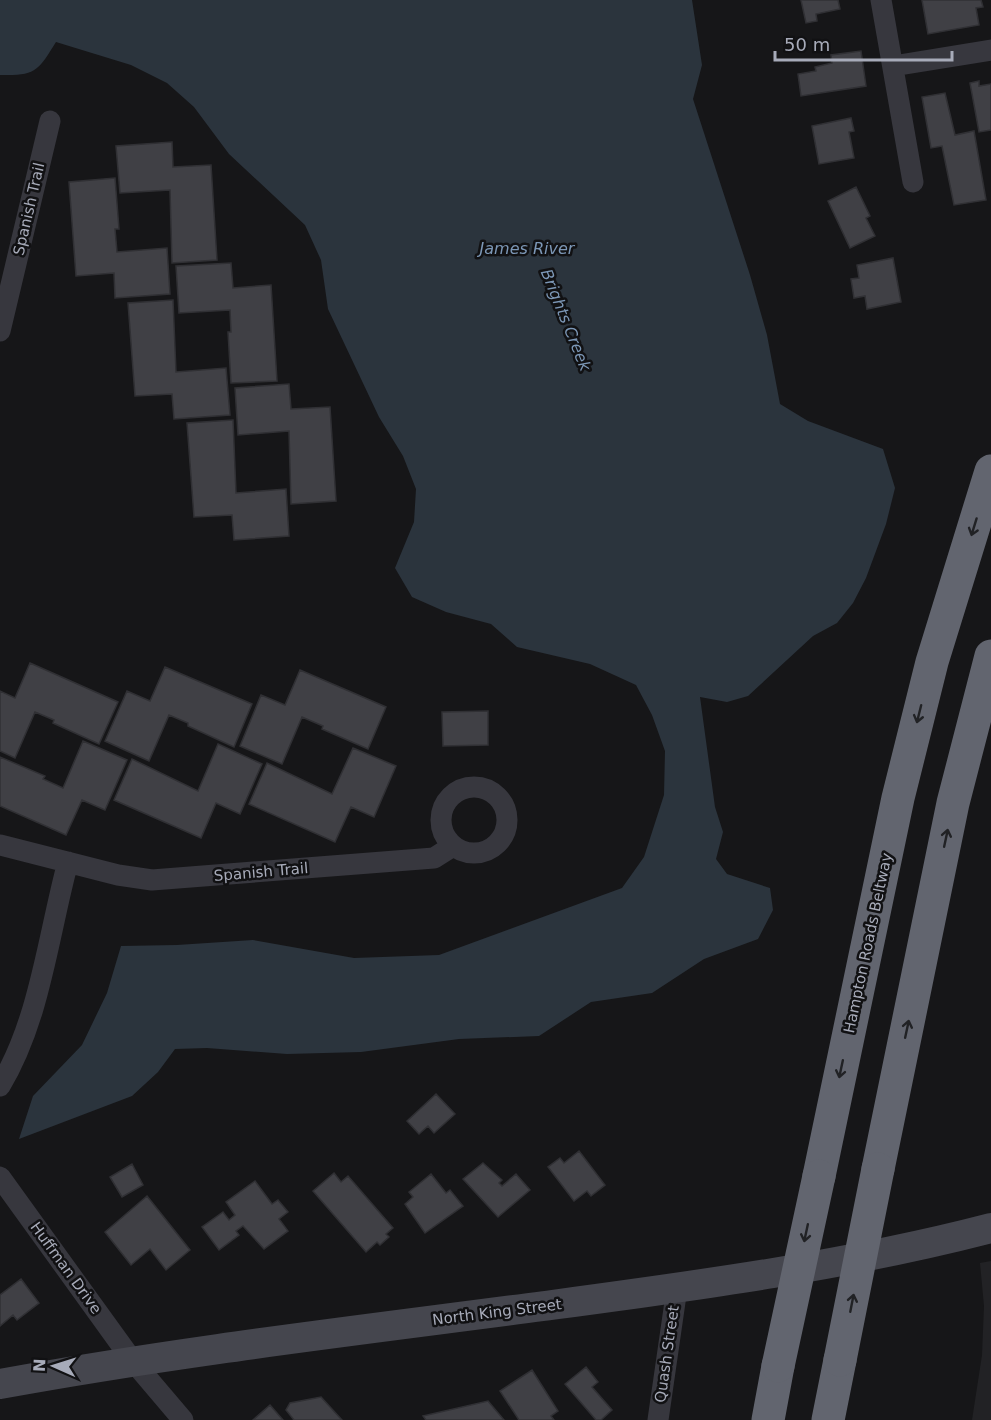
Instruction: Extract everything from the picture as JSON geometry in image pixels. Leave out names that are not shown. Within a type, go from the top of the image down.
[{"type":"highway","name":"Hampton Roads Beltway","points":[[768,1420],[898,798],[932,662],[991,471]]},
{"type":"highway","points":[[828,1420],[953,803],[991,656]]},
{"type":"main road","name":"North King Street","points":[[0,1384],[132,1360],[677,1288],[934,1243],[991,1228]]},
{"type":"street","points":[[881,0],[913,182]]},
{"type":"street","points":[[892,66],[991,50]]},
{"type":"street","name":"Spanish Trail","points":[[0,331],[50,122]]},
{"type":"street","name":"Spanish Trail","points":[[0,844],[118,875],[152,880],[434,858],[453,846]]},
{"type":"street","points":[[0,1086],[14,1064],[33,1006],[68,862]]},
{"type":"street","name":"Huffman Drive","points":[[0,1177],[132,1360],[183,1420]]},
{"type":"street","name":"Quash Street","points":[[658,1420],[677,1288]]},
{"type":"shaded area","points":[[991,1261],[991,1420],[972,1420],[982,1355],[984,1306],[980,1263]]},
{"type":"water","name":"James River","points":[[0,0],[692,0],[702,65],[693,99],[750,275],[767,335],[780,404],[808,421],[883,449],[895,488],[886,524],[866,578],[853,603],[837,623],[813,636],[748,696],[727,702],[700,697],[715,807],[723,832],[716,859],[727,874],[770,888],[773,910],[758,939],[704,959],[652,993],[591,1002],[539,1036],[459,1039],[361,1052],[287,1054],[207,1048],[175,1049],[158,1072],[132,1096],[19,1139],[33,1096],[82,1045],[107,993],[121,946],[253,940],[354,958],[439,955],[622,888],[644,857],[664,795],[665,751],[652,715],[636,685],[590,664],[517,647],[491,624],[446,612],[412,597],[395,568],[414,522],[416,489],[403,456],[379,417],[328,309],[321,260],[305,225],[229,154],[194,107],[167,83],[131,65],[56,42],[45,60],[35,70],[29,73],[0,75]]},
{"type":"building","points":[[801,0],[838,0],[840,9],[816,14],[817,21],[806,23]]},
{"type":"building","points":[[922,0],[981,0],[983,7],[976,8],[979,25],[928,34]]},
{"type":"building","points":[[861,51],[866,86],[801,96],[798,74],[816,71],[815,67],[832,63],[831,55]]},
{"type":"building","points":[[979,81],[979,86],[991,84],[991,130],[979,132],[970,83]]},
{"type":"building","points":[[945,93],[955,135],[974,131],[986,200],[954,205],[942,146],[931,148],[922,97]]},
{"type":"building","points":[[851,118],[854,131],[849,132],[854,158],[819,164],[812,126]]},
{"type":"building","points":[[172,142],[173,167],[211,165],[217,260],[172,263],[170,190],[120,193],[116,146]]},
{"type":"building","points":[[115,178],[119,229],[115,229],[117,252],[167,248],[170,294],[115,298],[114,273],[76,276],[69,182]]},
{"type":"building","points":[[856,187],[870,216],[866,218],[875,236],[850,248],[828,201]]},
{"type":"building","points":[[893,258],[901,302],[867,309],[865,296],[854,298],[851,279],[859,278],[857,265]]},
{"type":"building","points":[[231,263],[233,288],[271,285],[277,381],[231,383],[228,332],[231,332],[230,310],[179,313],[176,266]]},
{"type":"building","points":[[173,300],[176,372],[226,368],[230,415],[174,419],[172,394],[135,396],[128,303]]},
{"type":"building","points":[[289,384],[291,409],[330,407],[336,501],[291,504],[289,431],[238,435],[235,388]]},
{"type":"building","points":[[233,420],[236,493],[286,489],[289,536],[234,540],[232,515],[194,517],[187,423]]},
{"type":"building","points":[[30,663],[118,702],[99,744],[35,712],[15,758],[0,751],[0,691],[15,698]]},
{"type":"building","points":[[165,667],[252,704],[234,747],[169,715],[149,761],[105,741],[127,691],[150,701]]},
{"type":"building","points":[[300,670],[386,707],[368,749],[322,729],[323,726],[302,717],[282,764],[240,746],[261,695],[285,705]]},
{"type":"building","points":[[488,711],[488,745],[443,746],[442,712]]},
{"type":"building","points":[[83,741],[127,760],[105,810],[82,800],[66,835],[0,806],[0,757],[45,776],[43,779],[63,788]]},
{"type":"building","points":[[218,744],[262,764],[240,814],[216,803],[201,838],[114,800],[132,759],[198,791]]},
{"type":"building","points":[[353,748],[396,766],[374,817],[351,807],[335,842],[249,804],[267,763],[332,794]]},
{"type":"building","points":[[436,1094],[455,1114],[434,1133],[428,1126],[419,1134],[407,1121]]},
{"type":"building","points":[[579,1151],[605,1185],[591,1196],[587,1191],[574,1201],[548,1167],[560,1158],[564,1163]]},
{"type":"building","points":[[483,1163],[502,1180],[499,1183],[502,1186],[516,1174],[530,1190],[498,1217],[463,1179]]},
{"type":"building","points":[[132,1164],[143,1185],[122,1197],[110,1177]]},
{"type":"building","points":[[334,1173],[341,1182],[348,1176],[393,1228],[386,1234],[389,1237],[380,1245],[377,1242],[366,1252],[313,1191]]},
{"type":"building","points":[[431,1174],[446,1193],[450,1190],[463,1206],[425,1233],[405,1204],[413,1197],[409,1192]]},
{"type":"building","points":[[255,1181],[272,1204],[278,1200],[288,1212],[279,1219],[288,1231],[264,1249],[243,1226],[236,1231],[239,1235],[219,1250],[202,1227],[223,1212],[229,1220],[235,1215],[226,1202]]},
{"type":"building","points":[[147,1196],[190,1250],[166,1270],[150,1249],[131,1265],[105,1232]]},
{"type":"building","points":[[21,1279],[39,1303],[17,1320],[13,1315],[0,1326],[0,1295]]},
{"type":"building","points":[[586,1367],[598,1382],[592,1387],[612,1410],[601,1420],[596,1420],[565,1384]]},
{"type":"building","points":[[532,1370],[558,1411],[551,1416],[554,1420],[519,1420],[500,1391]]},
{"type":"building","points":[[321,1397],[342,1420],[294,1420],[286,1410],[290,1403]]},
{"type":"building","points":[[488,1401],[504,1420],[426,1420],[423,1416]]},
{"type":"building","points":[[270,1405],[283,1420],[253,1420]]},
{"type":"water label","name":"Brights Creek","points":[[566,320]]}]
